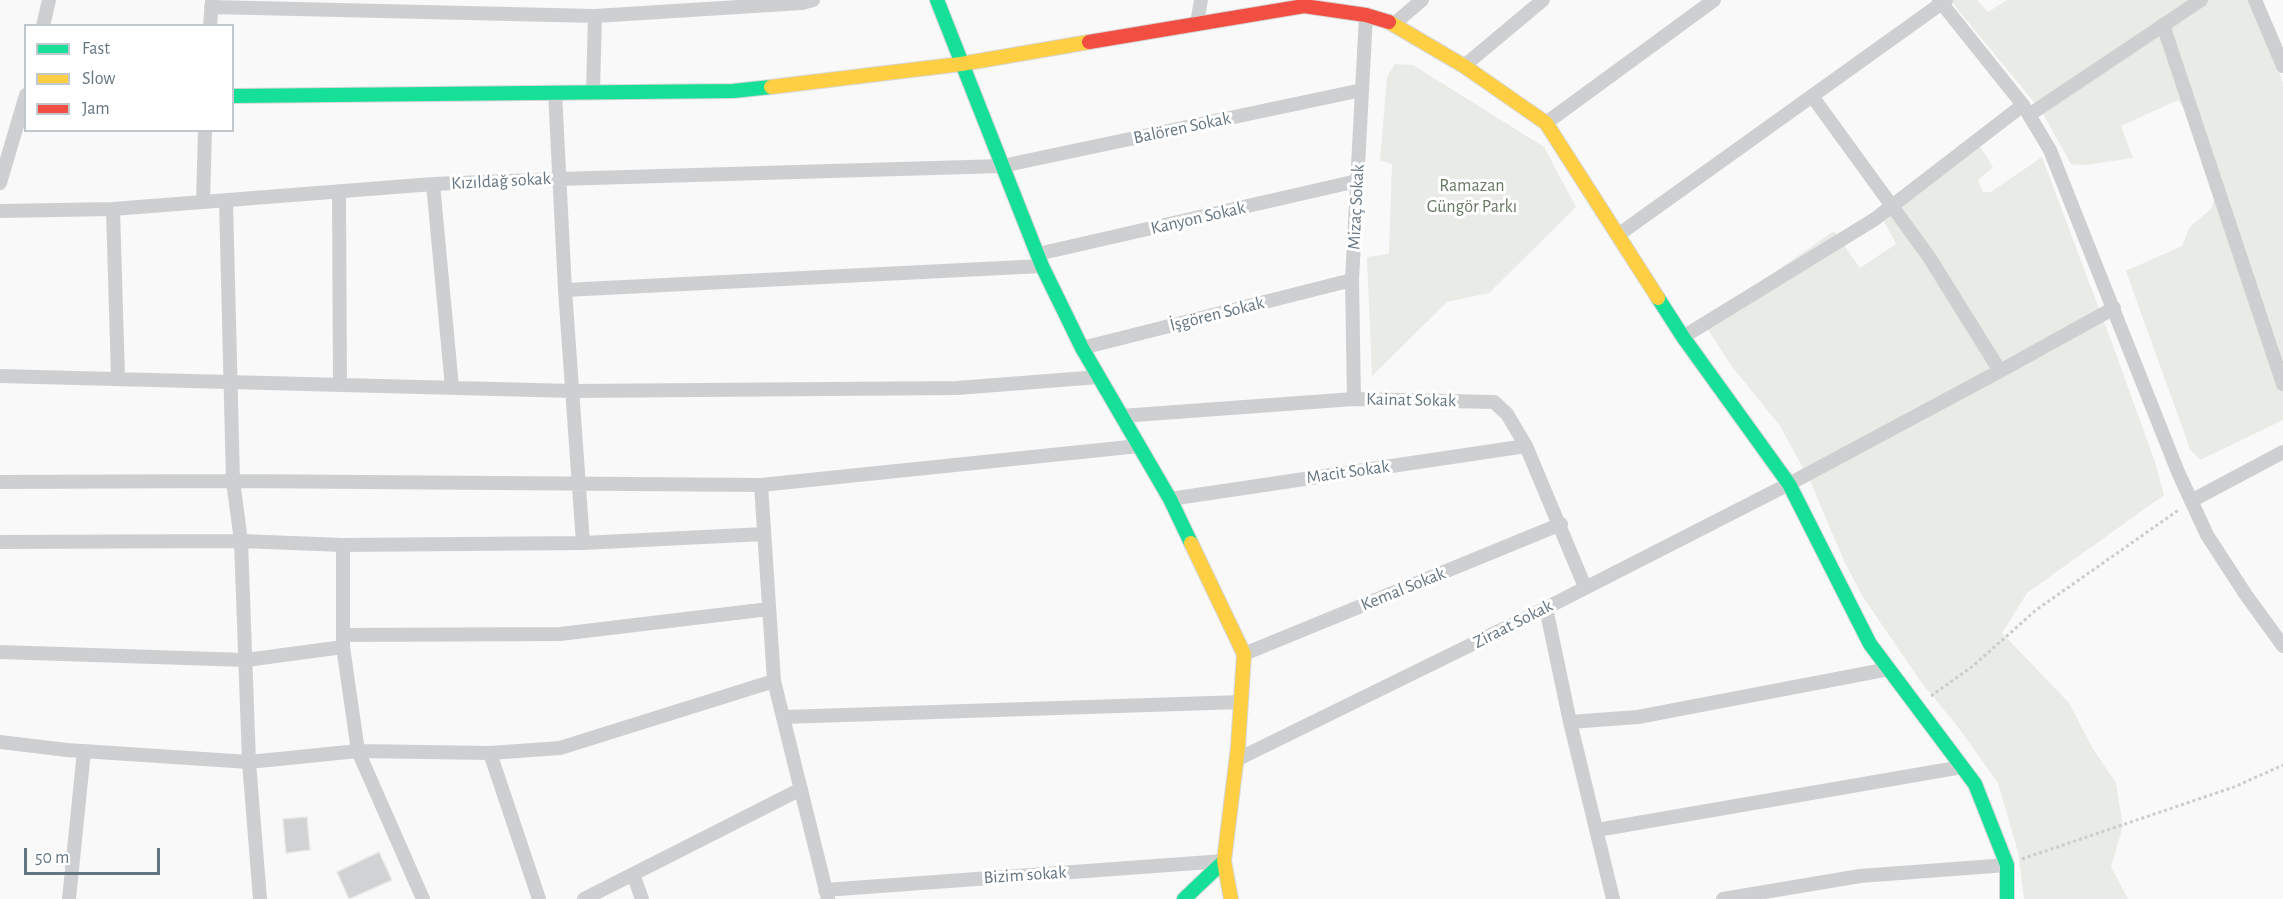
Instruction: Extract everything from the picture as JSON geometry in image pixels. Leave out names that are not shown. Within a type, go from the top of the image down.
[{"type":"street","points":[[43,24],[49,0]]},
{"type":"street","points":[[210,24],[211,4],[595,16],[802,3],[813,0]]},
{"type":"street","points":[[937,0],[1040,260],[1082,348],[1170,499],[1244,654],[1236,760],[1224,861],[1231,899]]},
{"type":"street","points":[[1197,22],[1201,0]]},
{"type":"street","points":[[1394,24],[1422,0]]},
{"type":"street","points":[[1464,66],[1543,0]]},
{"type":"street","points":[[1546,123],[1714,0]]},
{"type":"street","points":[[1683,337],[1875,219],[2026,110],[2201,0]]},
{"type":"street","points":[[2255,0],[2283,66]]},
{"type":"street","points":[[1618,235],[1942,1],[2026,110],[2050,150],[2178,472],[2207,535],[2246,595],[2283,645]]},
{"type":"street","points":[[234,96],[733,91],[961,64],[1307,3],[1365,15],[1394,24],[1464,66],[1546,123],[1683,337],[1789,484],[1870,644],[1975,784],[2007,865],[2007,899]]},
{"type":"street","name":"Mizaç Sokak","points":[[1354,399],[1352,280],[1365,15]]},
{"type":"street","points":[[594,91],[595,16]]},
{"type":"street","points":[[2163,26],[2283,384]]},
{"type":"street","name":"Balören Sokak","points":[[1002,166],[1362,90]]},
{"type":"street","points":[[555,92],[558,179],[583,543]]},
{"type":"street","points":[[1812,96],[1929,257],[2001,371]]},
{"type":"street","points":[[0,183],[24,102]]},
{"type":"street","points":[[203,202],[205,132]]},
{"type":"street","name":"Kızıldağ sokak","points":[[0,211],[112,208],[226,201],[433,184],[1002,166]]},
{"type":"street","name":"Kanyon Sokak","points":[[565,290],[1040,260],[1357,181]]},
{"type":"street","points":[[433,184],[452,387]]},
{"type":"street","points":[[339,191],[339,384]]},
{"type":"street","points":[[226,201],[233,481],[241,541],[249,762],[260,899]]},
{"type":"street","points":[[112,208],[118,378]]},
{"type":"street","name":"İşgören Sokak","points":[[1082,348],[1352,280]]},
{"type":"street","name":"Ziraat Sokak","points":[[1236,760],[1546,608],[1585,586],[1789,484],[2114,308]]},
{"type":"street","points":[[0,376],[230,380],[572,391],[957,388],[1099,377]]},
{"type":"street","name":"Kainat Sokak","points":[[1121,416],[1354,399],[1494,402],[1507,414],[1526,446],[1585,586]]},
{"type":"street","points":[[0,482],[578,482],[761,485],[1139,446]]},
{"type":"street","name":"Macit Sokak","points":[[1170,499],[1526,446]]},
{"type":"street","points":[[2191,501],[2283,452]]},
{"type":"street","points":[[761,485],[774,681],[827,894]]},
{"type":"street","name":"Kemal Sokak","points":[[1244,654],[1561,525]]},
{"type":"street","points":[[0,542],[583,543],[764,534]]},
{"type":"street","points":[[343,544],[343,641],[358,751],[423,899]]},
{"type":"street","points":[[1546,608],[1570,722],[1613,899]]},
{"type":"street","points":[[0,652],[246,660],[343,641],[560,634],[769,609]]},
{"type":"street","points":[[1570,722],[1638,717],[1889,669]]},
{"type":"street","points":[[0,742],[84,751],[249,762],[358,751],[490,753],[560,748],[774,681]]},
{"type":"street","points":[[783,717],[1241,702]]},
{"type":"street","points":[[69,899],[84,751]]},
{"type":"street","points":[[490,753],[539,899]]},
{"type":"street","points":[[1597,830],[1962,767]]},
{"type":"street","points":[[584,899],[801,789]]},
{"type":"street","points":[[1184,899],[1224,861]]},
{"type":"street","name":"Bizim sokak","points":[[827,894],[1224,861]]},
{"type":"street","points":[[1723,899],[1749,897],[1860,876],[2007,865]]},
{"type":"street","points":[[633,874],[642,899]]},
{"type":"path","points":[[1917,705],[1973,666],[2036,610],[2191,501]]},
{"type":"path","points":[[2007,865],[2234,787],[2283,765]]},
{"type":"green space","points":[[1950,0],[1977,0],[1988,12],[2007,0],[2255,0],[2283,83],[2283,420],[2200,460],[2190,449],[2126,271],[2182,246],[2189,228],[2212,208],[2218,181],[2201,134],[2178,100],[2121,126],[2133,158],[2085,165],[2071,164],[2042,112]]},
{"type":"green space","name":"Ramazan Güngör Parkı","points":[[1395,64],[1413,65],[1544,147],[1576,207],[1489,293],[1447,302],[1372,376],[1367,257],[1389,254],[1392,164],[1380,160],[1387,77]]},
{"type":"green space","points":[[1974,137],[1993,167],[1978,180],[1983,192],[1991,192],[2042,157],[2155,462],[2164,495],[2027,593],[2002,633],[2069,703],[2093,749],[2116,783],[2123,826],[2111,867],[2128,899],[2024,899],[2018,852],[1998,783],[1958,727],[1921,682],[1863,597],[1844,561],[1811,483],[1780,426],[1730,364],[1707,328],[1734,300],[1834,231],[1860,268],[1896,244],[1877,208]]},
{"type":"building","points":[[307,817],[310,850],[286,853],[283,819]]},
{"type":"building","points":[[379,852],[392,880],[349,899],[337,872]]},
{"type":"traffic: fast","points":[[937,0],[1042,266],[1082,348],[1170,499],[1191,543]]},
{"type":"traffic: fast","points":[[234,96],[733,91],[771,87]]},
{"type":"traffic: fast","points":[[1658,298],[1683,337],[1789,484],[1870,644],[1975,784],[2007,865],[2007,899]]},
{"type":"traffic: fast","points":[[1184,899],[1224,861]]},
{"type":"traffic: slow","points":[[1389,22],[1464,66],[1546,123],[1658,298]]},
{"type":"traffic: slow","points":[[771,87],[961,64],[1089,42]]},
{"type":"traffic: slow","points":[[1191,543],[1244,654],[1238,747],[1224,861],[1231,899]]},
{"type":"traffic: jam","points":[[1089,42],[1304,6],[1366,15],[1389,22]]}]
